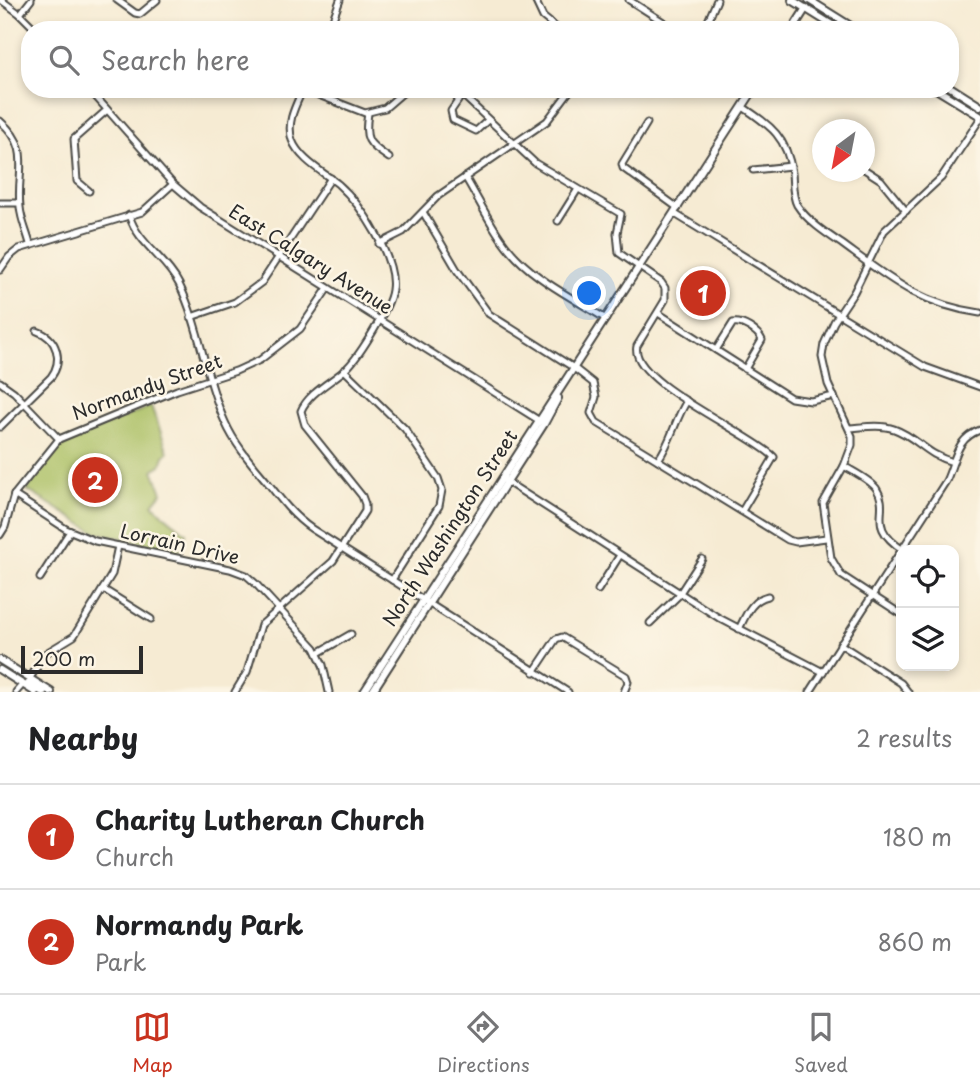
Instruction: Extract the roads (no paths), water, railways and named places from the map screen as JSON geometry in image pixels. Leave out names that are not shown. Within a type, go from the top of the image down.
[{"type":"main road","points":[[792,0],[825,21]]},
{"type":"main road","points":[[798,21],[811,0],[843,21]]},
{"type":"main road","points":[[959,93],[980,106]]},
{"type":"main road","name":"North Washington Street","points":[[364,692],[504,480],[748,98]]},
{"type":"main road","points":[[950,98],[980,118]]},
{"type":"main road","name":"North Washington Street","points":[[372,692],[423,600]]},
{"type":"main road","points":[[0,660],[51,692]]},
{"type":"main road","points":[[0,668],[22,679],[30,678]]},
{"type":"main road","points":[[0,668],[28,689],[31,685],[43,692]]},
{"type":"street","points":[[1,0],[28,21]]},
{"type":"street","points":[[20,13],[31,0]]},
{"type":"street","points":[[117,0],[135,13],[143,13],[157,0]]},
{"type":"street","points":[[332,21],[340,0]]},
{"type":"street","points":[[535,0],[542,17],[547,21]]},
{"type":"street","points":[[629,0],[662,21]]},
{"type":"street","points":[[708,21],[717,0]]},
{"type":"street","name":"East Calgary Avenue","points":[[97,98],[173,184],[200,207],[541,422]]},
{"type":"street","points":[[235,692],[247,672],[259,628],[332,561],[365,511],[365,500],[304,425],[301,415],[307,400],[355,358],[389,303],[393,286],[391,270],[358,205],[331,178],[301,154],[292,140],[292,118],[300,98]]},
{"type":"street","points":[[325,98],[368,113],[385,108],[397,98]]},
{"type":"street","points":[[460,98],[451,111],[453,120],[475,131],[488,120]]},
{"type":"street","points":[[465,98],[534,163],[621,214],[617,233],[619,253],[661,282],[665,288],[664,300],[637,346],[636,356],[661,383],[774,457],[742,511]]},
{"type":"street","points":[[379,244],[403,232],[438,196],[547,121],[564,98]]},
{"type":"street","points":[[743,107],[766,122],[778,134],[787,151],[797,205],[820,228],[899,286],[948,306],[980,313]]},
{"type":"street","points":[[89,191],[77,181],[75,139],[107,110]]},
{"type":"street","points":[[368,113],[368,141],[389,158]]},
{"type":"street","points":[[896,611],[838,571],[831,558],[823,503],[844,466],[852,444],[850,428],[828,384],[822,357],[824,344],[838,315],[854,292],[884,231],[941,178],[980,118]]},
{"type":"street","points":[[0,121],[14,133],[19,144],[19,203],[30,244]]},
{"type":"street","points":[[647,122],[622,164],[623,168],[652,187],[676,211],[925,368],[980,387]]},
{"type":"street","points":[[753,170],[791,166]]},
{"type":"street","points":[[875,176],[906,211]]},
{"type":"street","points":[[465,177],[504,242],[517,258],[529,269],[606,320]]},
{"type":"street","points":[[191,317],[229,305],[246,295],[266,277],[331,178]]},
{"type":"street","points":[[0,270],[14,253],[30,244],[148,208],[173,184]]},
{"type":"street","points":[[558,221],[578,189]]},
{"type":"street","points":[[0,203],[19,203]]},
{"type":"street","points":[[423,212],[462,279],[489,313],[589,379],[595,387],[596,397],[591,412],[596,422],[791,542],[827,538]]},
{"type":"street","points":[[129,215],[136,233],[176,278],[225,421],[247,458],[295,515],[342,548],[568,692]]},
{"type":"street","name":"Normandy Street","points":[[0,535],[14,495],[60,439],[177,390],[248,367],[271,353],[300,329],[328,288]]},
{"type":"street","points":[[657,313],[791,398],[811,401],[834,396]]},
{"type":"street","points":[[716,350],[733,323],[739,322],[760,334],[762,340],[746,369]]},
{"type":"street","points":[[0,427],[51,377],[58,365],[54,344],[45,334],[37,331]]},
{"type":"street","points":[[344,370],[409,433],[438,478],[442,490],[439,506],[392,580]]},
{"type":"street","points":[[0,382],[60,439]]},
{"type":"street","points":[[659,460],[672,438],[681,409],[687,401]]},
{"type":"street","points":[[850,428],[883,426],[894,429],[925,450],[953,462]]},
{"type":"street","points":[[905,545],[946,481],[958,446],[964,439],[980,430]]},
{"type":"street","points":[[844,466],[875,487],[879,495],[882,529],[896,546]]},
{"type":"street","points":[[504,480],[739,629],[823,672]]},
{"type":"street","name":"Lorrain Drive","points":[[14,495],[69,531],[95,541],[242,573],[256,583],[318,653],[329,692]]},
{"type":"street","points":[[40,578],[69,531]]},
{"type":"street","points":[[30,678],[46,653],[74,636],[112,574],[118,546]]},
{"type":"street","points":[[598,590],[620,555]]},
{"type":"street","points":[[650,623],[680,593],[702,559]]},
{"type":"street","points":[[810,692],[896,559]]},
{"type":"street","points":[[103,589],[151,619]]},
{"type":"street","points":[[739,629],[752,605],[768,596]]},
{"type":"street","points":[[318,653],[351,634]]},
{"type":"street","points":[[534,672],[553,642],[562,636],[624,674],[628,682],[624,692]]},
{"type":"street","points":[[840,644],[901,683],[908,692]]},
{"type":"street","points":[[16,692],[28,689]]},
{"type":"place","name":"Charity Lutheran Church","points":[[703,293]]},
{"type":"place","name":"Normandy Park","points":[[95,480]]}]
